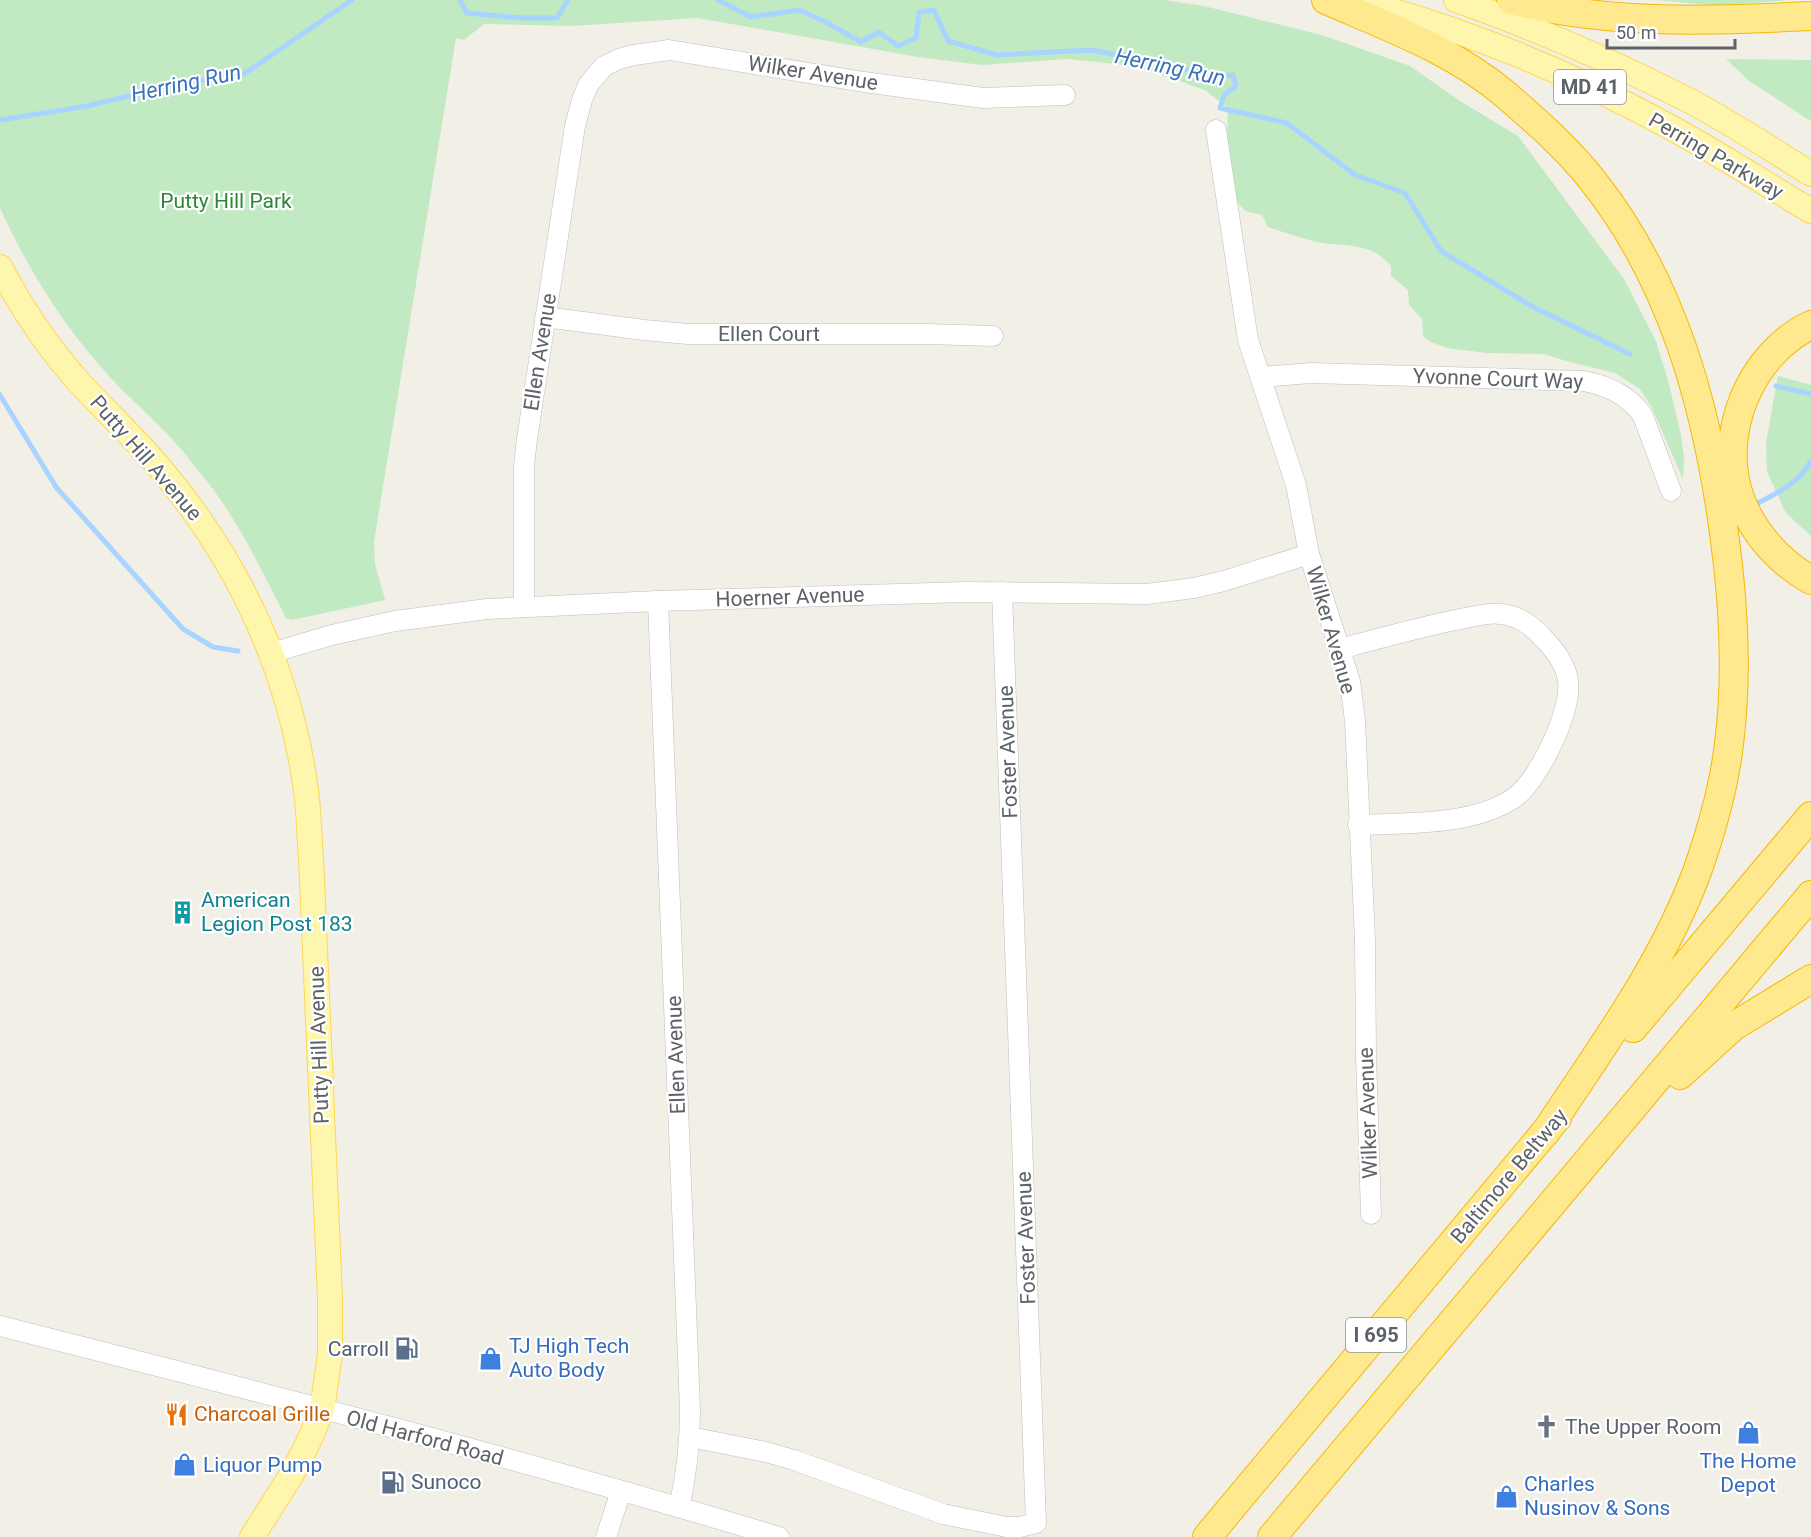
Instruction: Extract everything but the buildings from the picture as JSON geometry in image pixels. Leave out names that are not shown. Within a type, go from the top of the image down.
[{"type":"highway","points":[[1326,0],[1429,45],[1464,65],[1503,92],[1567,152],[1593,181],[1639,250],[1680,339],[1697,392],[1717,483],[1730,585],[1735,658],[1729,746],[1711,828],[1683,907],[1650,972],[1545,1133]]},
{"type":"highway","points":[[1511,0],[1582,14],[1638,18],[1702,20],[1811,16]]},
{"type":"highway","points":[[1811,325],[1801,330],[1773,354],[1750,384],[1735,428],[1733,452],[1734,474],[1740,498],[1752,522],[1763,540],[1778,557],[1811,580]]},
{"type":"highway","name":"Baltimore Beltway","points":[[1207,1537],[1811,816]]},
{"type":"highway","name":"I 695","points":[[1272,1537],[1811,895]]},
{"type":"highway","points":[[1599,1149],[1734,1026],[1811,979]]},
{"type":"main road","name":"Perring Parkway","points":[[1352,0],[1483,41],[1572,78],[1669,127],[1811,211]]},
{"type":"main road","name":"Perring Parkway","points":[[1456,0],[1497,14],[1586,51],[1684,98],[1811,174]]},
{"type":"main road","name":"Putty Hill Avenue","points":[[0,267],[29,316],[53,350],[76,379],[164,473],[205,527],[258,621],[284,694],[300,754],[306,785],[308,814],[330,1308],[330,1354],[322,1410],[309,1441],[292,1474],[252,1537]]},
{"type":"street","name":"Wilker Avenue","points":[[582,100],[588,85],[604,66],[619,58],[669,50],[864,82],[983,98],[1065,95]]},
{"type":"street","name":"Ellen Avenue","points":[[524,607],[524,466],[530,408],[575,126],[582,100]]},
{"type":"street","name":"Wilker Avenue","points":[[1216,130],[1248,340],[1296,485],[1309,554],[1350,681],[1365,940],[1371,1214]]},
{"type":"street","name":"Ellen Court","points":[[545,317],[688,334],[993,336]]},
{"type":"street","name":"Yvonne Court Way","points":[[1261,377],[1311,373],[1584,381],[1599,384],[1625,396],[1643,416],[1671,491]]},
{"type":"street","name":"Hoerner Avenue","points":[[271,653],[332,635],[395,621],[466,611],[524,607],[1002,592],[1147,594],[1194,588],[1309,554]]},
{"type":"street","name":"Foster Avenue","points":[[690,1437],[794,1460],[944,1514],[1007,1527],[1036,1523],[1002,592]]},
{"type":"street","name":"Ellen Avenue","points":[[658,601],[690,1437],[686,1478],[679,1507]]},
{"type":"street","points":[[1340,649],[1434,624],[1499,614],[1524,620],[1537,631],[1562,661],[1568,679],[1568,691],[1562,718],[1541,767],[1527,787],[1514,798],[1484,812],[1461,818],[1358,825]]},
{"type":"street","name":"Old Harford Road","points":[[0,1326],[322,1410],[679,1507],[779,1537]]},
{"type":"street","points":[[606,1537],[621,1491]]},
{"type":"green space","name":"Putty Hill Park","points":[[0,0],[1164,0],[1204,6],[1322,35],[1410,66],[1460,101],[1518,136],[1624,279],[1656,341],[1681,435],[1684,458],[1683,479],[1652,408],[1640,389],[1615,373],[1544,354],[1487,353],[1447,348],[1431,342],[1423,336],[1422,319],[1409,305],[1408,290],[1391,276],[1391,266],[1383,258],[1374,252],[1355,246],[1313,241],[1268,227],[1262,215],[1245,211],[1232,195],[1227,140],[1228,108],[1205,90],[1135,66],[1068,59],[982,65],[918,57],[698,18],[571,26],[484,24],[464,40],[456,38],[374,542],[375,564],[385,600],[292,620],[286,618],[239,530],[206,480],[174,441],[109,376],[62,317],[34,275],[0,208]]},
{"type":"green space","points":[[1656,0],[1790,0],[1720,6]]},
{"type":"green space","points":[[1726,59],[1811,60],[1811,119],[1809,120],[1748,80]]},
{"type":"green space","points":[[1778,376],[1811,385],[1811,536],[1786,513],[1767,472],[1766,443]]},
{"type":"waterway","name":"Herring Run","points":[[0,120],[87,106],[174,85],[244,74],[352,0]]},
{"type":"waterway","name":"Herring Run","points":[[460,0],[467,13],[522,18],[557,18],[568,0]]},
{"type":"waterway","name":"Herring Run","points":[[718,0],[751,17],[799,10],[861,42],[879,32],[898,46],[916,38],[919,12],[934,10],[948,41],[997,55],[1091,50],[1162,63],[1216,77],[1233,75],[1236,86],[1224,95],[1220,108],[1287,123],[1355,175],[1405,193],[1441,251],[1533,307],[1630,354]]},
{"type":"waterway","name":"Herring Run","points":[[1776,386],[1811,394]]},
{"type":"waterway","points":[[0,395],[56,487],[183,629],[213,647],[238,651]]},
{"type":"waterway","points":[[1756,504],[1794,481],[1811,461]]},
{"type":"place","name":"American Legion Post 183","points":[[183,912]]},
{"type":"place","name":"Carroll","points":[[407,1349]]},
{"type":"place","name":"TJ High Tech Auto Body","points":[[491,1358]]},
{"type":"place","name":"Charcoal Grille","points":[[176,1414]]},
{"type":"place","name":"The Upper Room","points":[[1547,1427]]},
{"type":"place","name":"The Home Depot","points":[[1748,1433]]},
{"type":"place","name":"Liquor Pump","points":[[185,1465]]},
{"type":"place","name":"Sunoco","points":[[393,1482]]},
{"type":"place","name":"Charles Nusinov & Sons","points":[[1506,1496]]}]
